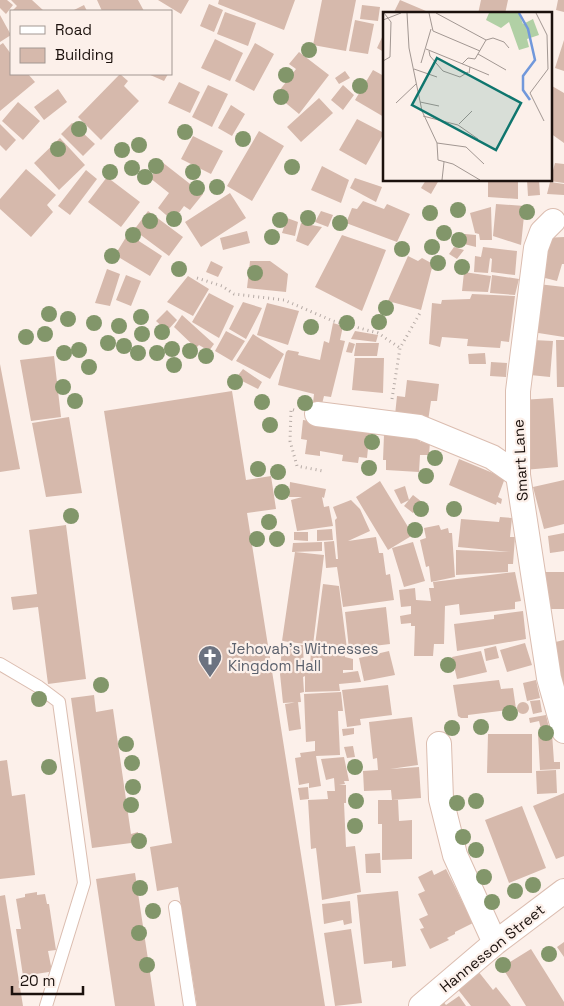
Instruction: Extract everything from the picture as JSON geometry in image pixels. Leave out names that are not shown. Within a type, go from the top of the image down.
[{"type":"street","name":"Smart Lane","points":[[553,220],[542,232],[536,248],[518,391],[518,475],[548,678],[564,731]]},
{"type":"street","points":[[317,414],[419,427],[492,457],[518,475]]},
{"type":"street","points":[[439,744],[441,799],[455,855],[495,942]]},
{"type":"street","name":"Hannesson Street","points":[[421,1006],[495,942],[564,891]]},
{"type":"lane","points":[[0,664],[60,702],[70,769],[84,882],[46,1006]]},
{"type":"lane","points":[[175,907],[190,1006]]},
{"type":"path","points":[[197,278],[222,286],[234,294],[284,300],[333,321],[378,333],[400,348]]},
{"type":"path","points":[[388,422],[400,348],[420,313]]},
{"type":"path","points":[[317,414],[291,410],[290,441],[297,466],[324,471]]},
{"type":"building","points":[[0,0],[7,0],[13,5],[6,14],[0,8]]},
{"type":"building","points":[[11,0],[32,0],[43,10],[13,10],[17,6]]},
{"type":"building","points":[[97,0],[138,0],[143,10],[102,10]]},
{"type":"building","points":[[158,0],[189,0],[181,14]]},
{"type":"building","points":[[219,0],[295,0],[284,30],[218,4]]},
{"type":"building","points":[[322,0],[356,0],[346,51],[313,45]]},
{"type":"building","points":[[400,0],[426,11],[426,12],[394,12]]},
{"type":"building","points":[[481,0],[508,0],[505,12],[478,12]]},
{"type":"building","points":[[558,0],[564,0],[564,12],[556,10]]},
{"type":"building","points":[[209,4],[223,10],[214,32],[200,26]]},
{"type":"building","points":[[84,5],[86,10],[74,10]]},
{"type":"building","points":[[362,5],[380,7],[378,21],[360,19]]},
{"type":"building","points":[[225,12],[256,23],[248,46],[217,34]]},
{"type":"building","points":[[0,15],[10,36],[0,42]]},
{"type":"building","points":[[355,20],[374,24],[368,54],[349,51]]},
{"type":"building","points":[[383,35],[383,51],[377,48]]},
{"type":"building","points":[[215,39],[243,53],[230,81],[201,68]]},
{"type":"building","points":[[564,40],[564,71],[555,68]]},
{"type":"building","points":[[3,43],[10,53],[10,75],[29,75],[35,82],[0,111],[0,45]]},
{"type":"building","points":[[255,43],[274,54],[254,91],[235,81]]},
{"type":"building","points":[[299,52],[329,75],[299,114],[276,95],[296,69],[289,64]]},
{"type":"building","points":[[373,70],[383,75],[383,116],[355,100]]},
{"type":"building","points":[[345,71],[350,78],[339,84],[335,78]]},
{"type":"building","points":[[119,75],[128,81],[124,86],[139,101],[101,140],[78,117]]},
{"type":"building","points":[[150,75],[167,75],[164,81]]},
{"type":"building","points":[[179,82],[200,92],[190,113],[168,103]]},
{"type":"building","points":[[208,85],[228,94],[212,127],[192,117]]},
{"type":"building","points":[[343,85],[354,95],[343,110],[331,100]]},
{"type":"building","points":[[552,86],[564,93],[564,143],[552,134]]},
{"type":"building","points":[[58,89],[67,102],[44,120],[34,107]]},
{"type":"building","points":[[319,98],[333,113],[301,142],[287,127]]},
{"type":"building","points":[[18,102],[40,121],[23,140],[2,121]]},
{"type":"building","points":[[231,105],[245,114],[232,136],[218,128]]},
{"type":"building","points":[[357,119],[383,132],[366,165],[339,150]]},
{"type":"building","points":[[72,123],[95,144],[83,156],[61,134]]},
{"type":"building","points":[[0,124],[16,140],[6,151],[0,145]]},
{"type":"building","points":[[259,131],[284,146],[252,201],[227,186]]},
{"type":"building","points":[[193,136],[223,151],[211,174],[181,159]]},
{"type":"building","points":[[60,138],[85,165],[59,190],[34,163]]},
{"type":"building","points":[[162,162],[203,194],[190,210],[184,206],[173,221],[158,208],[169,193],[150,178]]},
{"type":"building","points":[[555,163],[564,164],[564,183],[550,181],[552,181]]},
{"type":"building","points":[[322,166],[349,180],[341,203],[311,190]]},
{"type":"building","points":[[26,169],[56,195],[47,205],[53,212],[31,237],[0,209],[0,199]]},
{"type":"building","points":[[86,170],[97,179],[70,215],[58,206]]},
{"type":"building","points":[[107,177],[140,202],[121,227],[88,202]]},
{"type":"building","points":[[355,178],[382,187],[376,202],[350,188]]},
{"type":"building","points":[[425,181],[438,181],[431,194],[421,188]]},
{"type":"building","points":[[488,181],[518,181],[518,199],[488,197]]},
{"type":"building","points":[[527,181],[539,181],[540,195],[528,196]]},
{"type":"building","points":[[550,182],[564,184],[564,195],[547,194]]},
{"type":"building","points":[[230,193],[246,218],[201,247],[185,222]]},
{"type":"building","points":[[363,201],[384,209],[387,204],[410,214],[397,242],[346,223],[352,208],[357,209]]},
{"type":"building","points":[[496,204],[525,206],[521,245],[493,236]]},
{"type":"building","points":[[491,207],[492,240],[480,240],[479,234],[475,233],[470,213]]},
{"type":"building","points":[[148,211],[183,237],[169,256],[134,230]]},
{"type":"building","points":[[321,211],[333,215],[328,227],[315,222]]},
{"type":"building","points":[[287,218],[298,222],[295,236],[282,233]]},
{"type":"building","points":[[301,223],[322,227],[308,246],[296,241]]},
{"type":"building","points":[[247,231],[250,243],[223,250],[220,238]]},
{"type":"building","points":[[128,234],[162,256],[150,276],[115,255]]},
{"type":"building","points":[[465,234],[476,235],[476,247],[464,244]]},
{"type":"building","points":[[342,235],[386,250],[362,311],[315,287]]},
{"type":"building","points":[[564,237],[564,264],[562,264],[557,281],[537,276],[544,238]]},
{"type":"building","points":[[454,247],[464,250],[457,259],[449,254]]},
{"type":"building","points":[[483,247],[517,251],[515,275],[491,272],[492,259],[490,258],[488,273],[474,272],[475,256],[481,257]]},
{"type":"building","points":[[408,256],[418,261],[422,258],[433,264],[421,310],[388,301]]},
{"type":"building","points":[[211,261],[223,267],[218,277],[206,272]]},
{"type":"building","points":[[250,261],[270,261],[288,274],[286,292],[247,288]]},
{"type":"building","points":[[107,269],[120,274],[110,306],[95,303]]},
{"type":"building","points":[[464,272],[491,276],[488,292],[462,291]]},
{"type":"building","points":[[126,275],[141,281],[131,306],[116,300]]},
{"type":"building","points":[[492,275],[519,279],[515,295],[490,293]]},
{"type":"building","points":[[188,276],[209,289],[193,316],[167,302]]},
{"type":"building","points":[[538,284],[564,287],[564,337],[532,332]]},
{"type":"building","points":[[209,293],[234,306],[219,338],[192,322]]},
{"type":"building","points":[[472,294],[515,296],[509,342],[501,341],[500,348],[467,346],[468,339],[442,337],[440,347],[429,344],[432,303],[441,304],[442,300],[470,299]]},
{"type":"building","points":[[243,302],[262,308],[246,339],[229,329]]},
{"type":"building","points":[[267,303],[299,311],[288,345],[257,335]]},
{"type":"building","points":[[167,310],[177,320],[167,331],[156,321]]},
{"type":"building","points":[[182,315],[214,344],[209,351],[199,345],[196,348],[174,327]]},
{"type":"building","points":[[333,323],[343,326],[340,340],[345,341],[331,397],[324,396],[322,404],[313,403],[314,394],[278,385],[286,352],[288,350],[299,352],[298,355],[320,360],[324,341],[329,343]]},
{"type":"building","points":[[226,331],[245,341],[232,361],[215,351]]},
{"type":"building","points":[[355,331],[378,335],[376,342],[351,339]]},
{"type":"building","points":[[253,334],[284,354],[270,379],[236,361]]},
{"type":"building","points":[[533,340],[553,341],[550,377],[530,375]]},
{"type":"building","points":[[556,340],[564,340],[564,387],[557,387]]},
{"type":"building","points":[[349,342],[355,344],[352,353],[346,352]]},
{"type":"building","points":[[356,343],[379,343],[377,356],[354,356]]},
{"type":"building","points":[[485,353],[486,364],[469,364],[468,354]]},
{"type":"building","points":[[54,356],[61,417],[31,421],[20,360]]},
{"type":"building","points":[[355,358],[384,358],[383,393],[352,390]]},
{"type":"building","points":[[491,362],[507,363],[506,377],[490,376]]},
{"type":"building","points":[[0,364],[20,469],[0,472]]},
{"type":"building","points":[[243,369],[262,382],[258,389],[236,378]]},
{"type":"building","points":[[407,380],[439,384],[437,401],[431,401],[428,421],[395,415],[397,396],[405,397]]},
{"type":"building","name":"Jehovah’s Witnesses Kingdom Hall","points":[[232,391],[246,480],[271,476],[276,509],[247,513],[325,1006],[197,1006],[178,887],[157,891],[150,847],[172,843],[104,411]]},
{"type":"building","points":[[553,398],[558,467],[524,470],[521,400]]},
{"type":"building","points":[[69,417],[82,493],[46,497],[32,423]]},
{"type":"building","points":[[303,420],[370,429],[367,458],[359,457],[358,463],[342,461],[343,455],[320,451],[320,456],[305,454],[307,440],[301,439]]},
{"type":"building","points":[[384,435],[420,437],[420,442],[430,442],[429,455],[420,455],[419,472],[386,470],[386,460],[383,460]]},
{"type":"building","points":[[459,459],[505,478],[498,497],[502,499],[501,504],[497,502],[496,505],[449,485]]},
{"type":"building","points":[[564,480],[564,524],[544,529],[533,487]]},
{"type":"building","points":[[380,481],[413,535],[388,550],[356,497]]},
{"type":"building","points":[[290,482],[326,489],[324,498],[322,497],[324,507],[329,506],[333,526],[297,531],[291,500],[302,497],[289,497]]},
{"type":"building","points":[[405,486],[409,500],[401,504],[394,490]]},
{"type":"building","points":[[413,495],[422,502],[413,513],[404,506]]},
{"type":"building","points":[[351,500],[360,509],[370,531],[348,541],[376,537],[379,553],[383,553],[386,575],[390,574],[394,600],[343,607],[337,567],[326,568],[324,542],[334,541],[336,559],[338,559],[335,520],[337,518],[333,507]]},
{"type":"building","points":[[500,517],[512,518],[510,537],[515,537],[513,564],[508,564],[508,572],[456,575],[456,550],[510,552],[458,547],[461,519],[499,522]]},
{"type":"building","points":[[66,525],[86,679],[48,684],[38,607],[13,610],[11,597],[37,594],[29,530]]},
{"type":"building","points":[[439,525],[441,530],[448,528],[449,533],[452,533],[455,577],[431,582],[429,566],[426,567],[420,540],[426,538],[424,528]]},
{"type":"building","points":[[332,529],[333,540],[317,541],[317,530]]},
{"type":"building","points":[[294,532],[308,532],[308,541],[294,540]]},
{"type":"building","points":[[564,533],[564,551],[550,553],[548,536]]},
{"type":"building","points":[[322,542],[322,551],[292,552],[293,543]]},
{"type":"building","points":[[413,542],[425,581],[404,587],[392,548]]},
{"type":"building","points":[[295,552],[324,555],[313,645],[282,641]]},
{"type":"building","points":[[515,572],[521,601],[515,602],[515,609],[460,615],[459,604],[445,606],[444,644],[434,644],[433,656],[414,656],[415,626],[411,626],[411,623],[401,624],[400,616],[411,614],[411,606],[401,607],[399,590],[415,588],[416,600],[431,601],[429,588],[434,588],[433,582]]},
{"type":"building","points":[[546,572],[564,572],[564,609],[544,609]]},
{"type":"building","points":[[323,584],[339,586],[347,649],[315,645]]},
{"type":"building","points":[[386,607],[390,644],[349,649],[345,612]]},
{"type":"building","points":[[523,611],[526,639],[457,651],[454,624],[494,619],[494,615]]},
{"type":"building","points":[[564,640],[564,690],[551,643]]},
{"type":"building","points":[[525,643],[532,665],[507,672],[500,650]]},
{"type":"building","points":[[282,644],[303,645],[304,670],[306,671],[306,668],[310,668],[311,649],[344,651],[345,657],[353,659],[353,670],[343,670],[343,673],[358,671],[361,682],[339,684],[340,691],[305,692],[305,676],[303,677],[304,692],[300,693],[301,702],[283,703],[280,674]]},
{"type":"building","points":[[496,646],[499,658],[486,661],[484,649]]},
{"type":"building","points":[[389,651],[395,675],[364,681],[359,658]]},
{"type":"building","points":[[481,651],[487,672],[457,679],[452,657]]},
{"type":"building","points":[[499,680],[501,689],[513,688],[516,709],[468,715],[468,718],[458,716],[453,685]]},
{"type":"building","points":[[536,680],[540,698],[527,701],[523,683]]},
{"type":"building","points":[[388,685],[392,715],[360,719],[361,725],[347,727],[342,690]]},
{"type":"building","points":[[341,692],[343,711],[338,711],[340,755],[316,756],[321,786],[309,788],[309,783],[299,785],[295,758],[301,757],[300,753],[315,751],[315,741],[306,742],[304,694]]},
{"type":"building","points":[[94,695],[96,712],[113,709],[131,834],[138,832],[139,842],[92,848],[71,698]]},
{"type":"building","points":[[540,700],[542,712],[533,714],[530,701]]},
{"type":"building","points":[[298,702],[301,729],[289,731],[285,704]]},
{"type":"building","points":[[523,702],[529,708],[523,714],[517,708]]},
{"type":"building","points":[[546,715],[549,728],[541,729],[539,721],[530,723],[529,718]]},
{"type":"building","points":[[412,717],[418,765],[390,769],[419,767],[421,798],[392,800],[391,790],[364,791],[363,771],[378,770],[377,758],[373,759],[369,722]]},
{"type":"building","points":[[354,728],[354,734],[343,736],[342,729]]},
{"type":"building","points":[[538,733],[552,733],[554,762],[560,762],[560,769],[540,770]]},
{"type":"building","points":[[488,734],[532,734],[532,773],[487,773]]},
{"type":"building","points":[[353,746],[355,757],[347,758],[344,747]]},
{"type":"building","points":[[344,757],[349,781],[344,781],[345,784],[339,785],[346,785],[346,803],[344,803],[346,847],[355,846],[361,892],[322,900],[316,848],[311,849],[308,800],[328,799],[327,791],[335,791],[334,778],[326,780],[321,759]]},
{"type":"building","points":[[7,760],[12,796],[25,794],[35,875],[0,879],[0,761]]},
{"type":"building","points":[[556,770],[557,793],[537,794],[536,771]]},
{"type":"building","points":[[308,787],[309,799],[300,800],[298,788]]},
{"type":"building","points":[[564,793],[564,856],[556,859],[533,806]]},
{"type":"building","points":[[378,800],[398,800],[399,821],[412,820],[412,859],[382,860],[382,824],[378,824]]},
{"type":"building","points":[[522,806],[546,868],[509,883],[485,820]]},
{"type":"building","points":[[380,853],[381,873],[366,873],[365,854]]},
{"type":"building","points":[[446,869],[473,923],[455,932],[455,934],[447,938],[449,940],[430,949],[420,929],[424,928],[419,919],[428,915],[418,894],[425,891],[418,877],[432,870],[434,875]]},
{"type":"building","points":[[135,873],[155,1006],[115,1006],[96,879]]},
{"type":"building","points":[[398,891],[406,966],[392,968],[392,961],[364,964],[357,895]]},
{"type":"building","points":[[37,892],[37,895],[45,894],[47,904],[49,904],[56,950],[48,951],[51,966],[54,965],[55,971],[23,976],[16,929],[21,929],[16,899],[25,897],[25,894]]},
{"type":"building","points":[[5,895],[23,1006],[0,1006],[0,896]]},
{"type":"building","points":[[350,901],[352,923],[344,925],[343,920],[324,924],[322,904]]},
{"type":"building","points":[[351,929],[362,1003],[335,1006],[324,933]]},
{"type":"building","points":[[564,942],[564,957],[557,947]]},
{"type":"building","points":[[531,949],[564,1002],[564,1006],[526,1006],[502,967]]},
{"type":"building","points":[[478,971],[493,990],[496,987],[511,1006],[471,1006],[456,987]]},
{"type":"building","points":[[459,996],[466,1006],[433,1006],[442,1000],[446,1005]]},
{"type":"place","name":"Jehovah’s Witnesses Kingdom Hall","points":[[210,678]]}]
